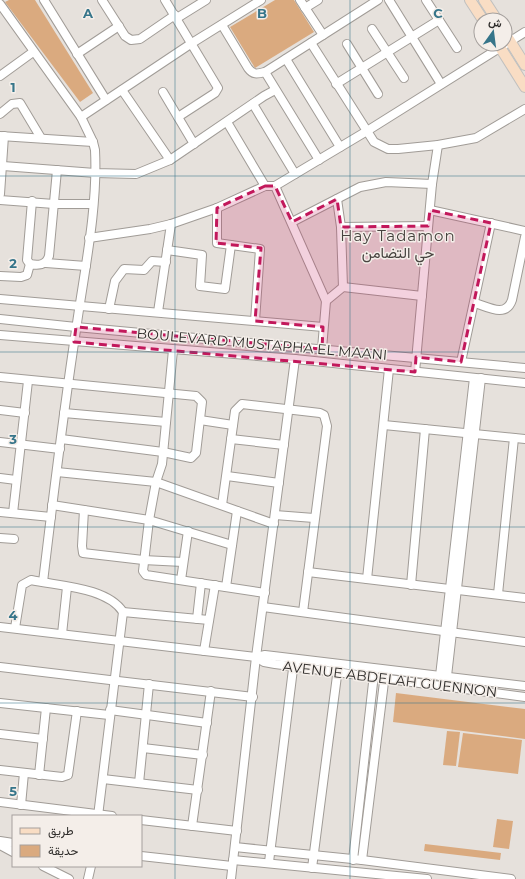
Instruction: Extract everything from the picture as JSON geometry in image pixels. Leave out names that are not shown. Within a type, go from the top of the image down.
[{"type":"main road","points":[[470,0],[478,12]]},
{"type":"main road","points":[[484,0],[492,12]]},
{"type":"main road","points":[[513,45],[525,65]]},
{"type":"main road","points":[[503,52],[525,87]]},
{"type":"street","points":[[44,0],[106,100]]},
{"type":"street","points":[[165,0],[216,84],[217,91],[178,117]]},
{"type":"street","points":[[104,1],[128,39],[137,40],[176,16],[206,0]]},
{"type":"street","points":[[81,117],[192,43],[261,0]]},
{"type":"street","points":[[300,0],[323,35]]},
{"type":"street","points":[[305,8],[318,0]]},
{"type":"street","points":[[222,25],[252,73],[256,74],[265,72],[378,0]]},
{"type":"street","points":[[389,0],[441,84]]},
{"type":"street","points":[[426,0],[457,48]]},
{"type":"street","points":[[0,4],[81,117],[93,142],[95,173],[86,266],[64,413],[42,582]]},
{"type":"street","points":[[336,84],[439,20]]},
{"type":"street","points":[[77,54],[119,26]]},
{"type":"street","points":[[372,28],[404,78]]},
{"type":"street","points":[[513,36],[525,32]]},
{"type":"street","points":[[311,43],[374,142],[388,149],[438,145],[476,138],[525,109]]},
{"type":"street","points":[[347,44],[378,94]]},
{"type":"street","points":[[0,76],[33,52]]},
{"type":"street","points":[[89,238],[150,229],[171,224],[217,208],[264,186],[275,186],[367,131],[490,52]]},
{"type":"street","points":[[286,59],[340,147]]},
{"type":"street","points":[[265,72],[319,160]]},
{"type":"street","points":[[122,90],[170,160]]},
{"type":"street","points":[[3,166],[129,175],[149,170],[170,160],[275,90]]},
{"type":"street","points":[[163,92],[194,144]]},
{"type":"street","points":[[0,114],[12,104],[20,103],[41,138]]},
{"type":"street","points":[[253,104],[295,174]]},
{"type":"street","points":[[227,122],[264,186]]},
{"type":"street","points":[[0,194],[3,166],[2,136],[93,142]]},
{"type":"street","points":[[415,372],[432,184],[438,145]]},
{"type":"street","points":[[46,263],[49,256],[57,170]]},
{"type":"street","points":[[292,222],[337,198],[370,184],[386,182],[432,184]]},
{"type":"street","points":[[275,186],[326,301],[322,349]]},
{"type":"street","points":[[337,198],[341,227],[343,287]]},
{"type":"street","points":[[0,200],[32,201],[54,204],[93,204]]},
{"type":"street","points":[[0,276],[21,277],[27,275],[30,264],[27,260],[32,201]]},
{"type":"street","points":[[217,208],[216,243],[260,249],[255,321]]},
{"type":"street","points":[[430,210],[525,231]]},
{"type":"street","points":[[461,362],[475,303],[491,223]]},
{"type":"street","points":[[158,312],[171,224]]},
{"type":"street","points":[[341,227],[428,226]]},
{"type":"street","points":[[475,303],[499,311],[508,308],[512,300],[525,237]]},
{"type":"street","points":[[168,250],[202,255],[200,286],[225,289],[231,245]]},
{"type":"street","points":[[109,309],[115,281],[124,269],[144,270],[152,261],[166,262]]},
{"type":"street","points":[[30,264],[46,263],[86,266]]},
{"type":"street","points":[[326,301],[343,287],[422,296]]},
{"type":"street","points":[[0,299],[323,327]]},
{"type":"street","name":"BOULEVARD MUSTAPHA EL MAANI","points":[[0,319],[525,368]]},
{"type":"street","name":"BOULEVARD MUSTAPHA EL MAANI","points":[[0,335],[295,359],[525,382]]},
{"type":"street","points":[[173,350],[163,452],[160,474],[156,482],[149,520],[143,571],[146,575],[265,593]]},
{"type":"street","points":[[231,879],[253,697],[256,657],[295,359]]},
{"type":"street","points":[[367,579],[389,369]]},
{"type":"street","points":[[0,378],[169,393],[199,398],[202,402],[196,453],[193,458],[163,452],[61,439]]},
{"type":"street","points":[[444,676],[478,378]]},
{"type":"street","points":[[12,513],[28,381]]},
{"type":"street","points":[[222,505],[233,425],[237,408],[242,404],[289,408],[320,413],[327,421],[303,612]]},
{"type":"street","points":[[0,410],[25,413]]},
{"type":"street","points":[[64,413],[166,422]]},
{"type":"street","points":[[200,420],[233,425]]},
{"type":"street","points":[[384,425],[525,439]]},
{"type":"street","points":[[411,585],[425,429]]},
{"type":"street","points":[[498,594],[514,438]]},
{"type":"street","points":[[232,439],[284,444]]},
{"type":"street","points":[[0,442],[60,449]]},
{"type":"street","points":[[57,472],[156,482],[274,524]]},
{"type":"street","points":[[226,476],[279,483]]},
{"type":"street","points":[[0,478],[16,480]]},
{"type":"street","points":[[52,505],[149,520],[232,545]]},
{"type":"street","points":[[84,510],[83,553],[144,560],[183,562]]},
{"type":"street","points":[[226,587],[237,511]]},
{"type":"street","points":[[0,512],[51,517]]},
{"type":"street","points":[[275,515],[314,518]]},
{"type":"street","points":[[181,580],[188,531]]},
{"type":"street","points":[[0,538],[14,539]]},
{"type":"street","points":[[308,572],[525,598]]},
{"type":"street","points":[[0,802],[98,815],[113,681],[123,612],[119,606],[109,598],[95,592],[31,580],[22,585],[15,628]]},
{"type":"street","points":[[197,618],[201,583]]},
{"type":"street","points":[[204,651],[215,585]]},
{"type":"street","points":[[62,634],[67,587]]},
{"type":"street","points":[[263,607],[525,642]]},
{"type":"street","points":[[123,612],[208,620]]},
{"type":"street","name":"AVENUE ABDELAH GUENNON","points":[[0,627],[256,657],[265,655],[338,672],[374,678],[525,697]]},
{"type":"street","points":[[269,862],[294,662]]},
{"type":"street","name":"AVENUE ABDELAH GUENNON","points":[[294,662],[339,664],[525,686]]},
{"type":"street","points":[[312,868],[339,664]]},
{"type":"street","points":[[0,667],[253,697]]},
{"type":"street","points":[[357,875],[374,668]]},
{"type":"street","points":[[358,860],[385,669]]},
{"type":"street","points":[[139,783],[149,684]]},
{"type":"street","points":[[192,826],[211,692]]},
{"type":"street","points":[[0,703],[76,711],[146,715],[207,723]]},
{"type":"street","points":[[39,775],[46,708]]},
{"type":"street","points":[[0,770],[62,777],[68,775],[76,711]]},
{"type":"street","points":[[0,734],[43,739]]},
{"type":"street","points":[[143,748],[203,755]]},
{"type":"street","points":[[22,805],[24,773]]},
{"type":"street","points":[[103,779],[198,790]]},
{"type":"street","points":[[142,820],[237,831]]},
{"type":"street","points":[[0,841],[12,843]]},
{"type":"street","points":[[0,845],[12,851]]},
{"type":"street","points":[[235,847],[358,860],[511,879]]},
{"type":"street","points":[[142,856],[232,863],[269,862],[357,875],[427,879]]},
{"type":"street","points":[[45,867],[69,879]]},
{"type":"street","points":[[88,879],[91,867]]},
{"type":"highlighted area","points":[[265,186],[275,186],[292,222],[337,199],[341,227],[428,226],[430,210],[491,223],[461,362],[416,357],[415,372],[74,342],[76,327],[322,349],[323,327],[255,321],[261,248],[216,243],[217,208]]},
{"type":"green space","points":[[9,0],[35,0],[93,93],[80,102],[5,2]]},
{"type":"green space","points":[[275,0],[294,0],[314,32],[255,68],[230,27]]},
{"type":"green space","points":[[396,693],[525,709],[525,739],[393,722]]},
{"type":"green space","points":[[447,731],[460,732],[456,766],[443,765]]},
{"type":"green space","points":[[463,733],[522,740],[518,774],[458,767]]},
{"type":"green space","points":[[497,819],[513,821],[509,849],[493,847]]},
{"type":"green space","points":[[425,844],[501,853],[500,860],[424,851]]},
{"type":"district","name":"Hay Tadamon حي التضامن","points":[[398,244]]}]
